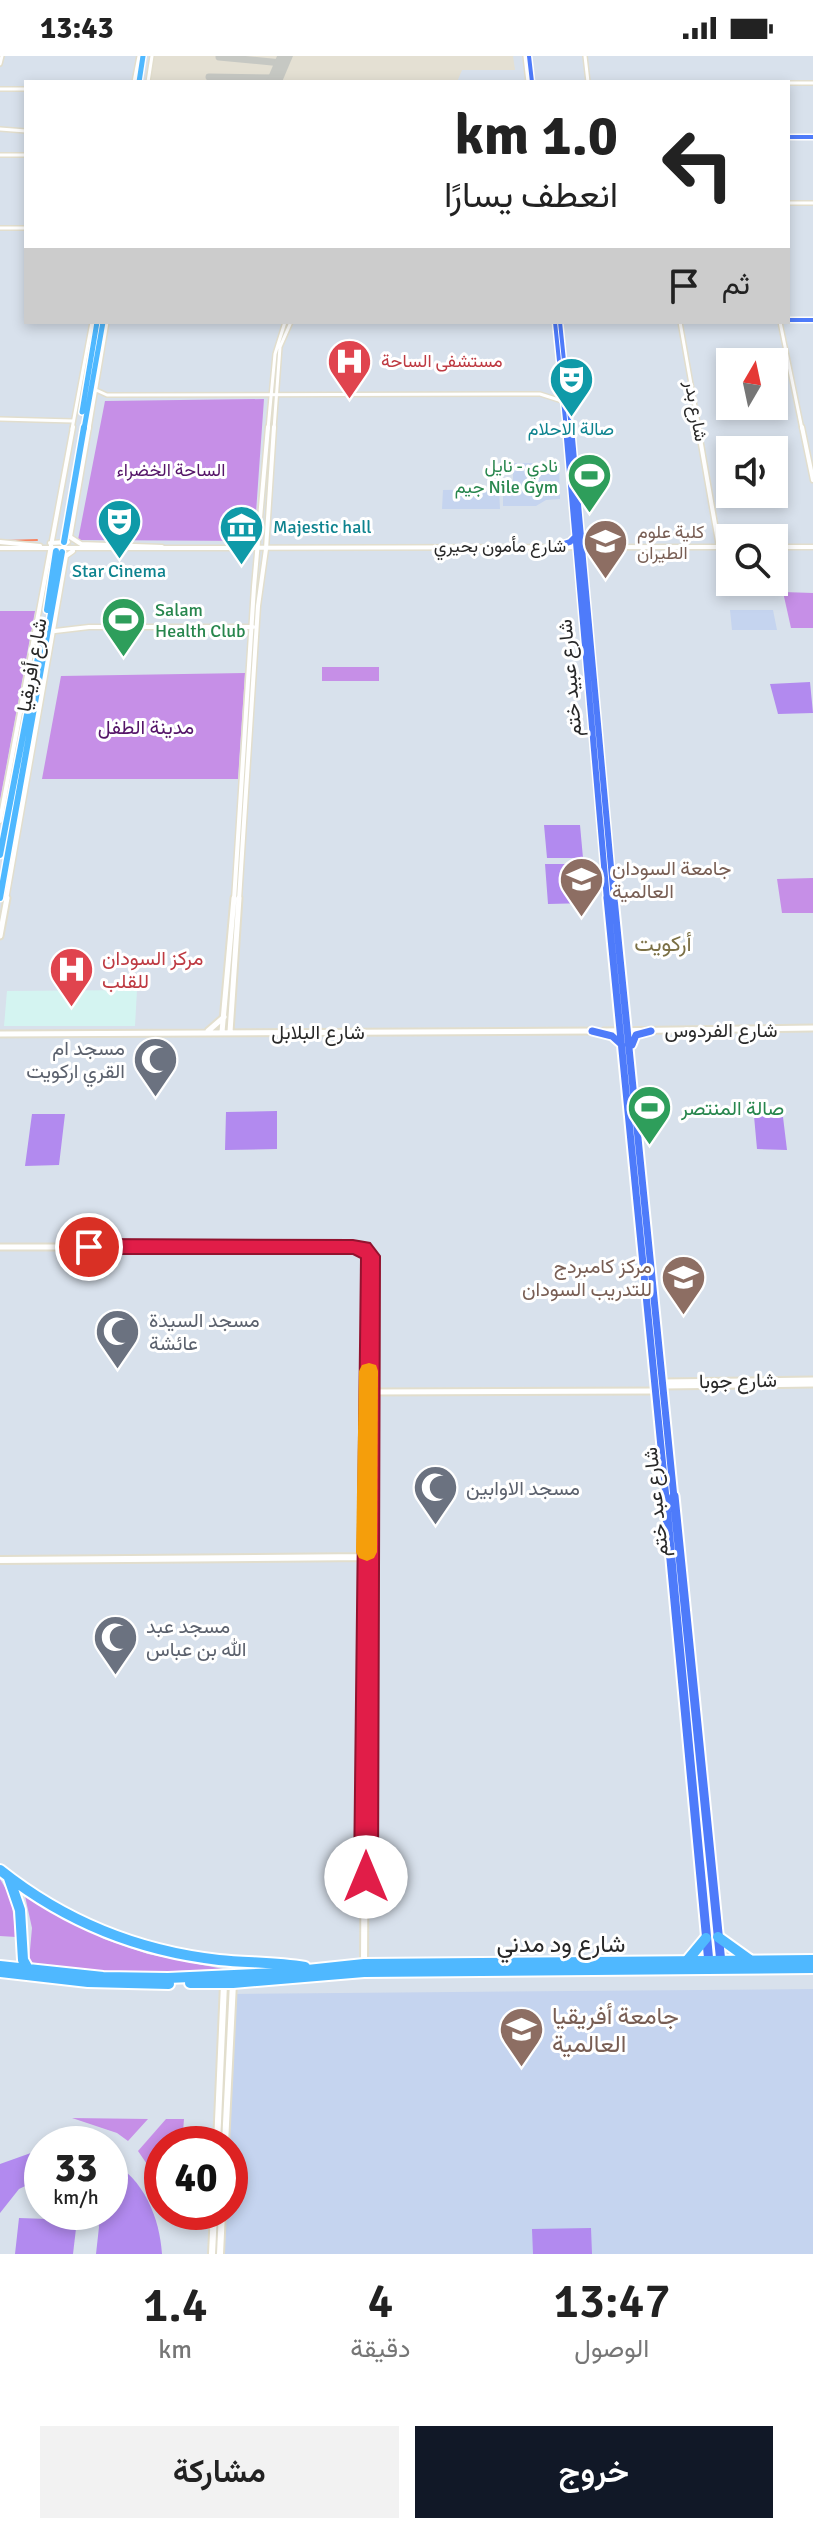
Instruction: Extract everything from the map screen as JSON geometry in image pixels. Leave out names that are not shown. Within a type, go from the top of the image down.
[{"type":"highway","points":[[141,80],[146,56]]},
{"type":"highway","points":[[61,542],[100,324]]},
{"type":"highway","points":[[73,476],[98,359],[98,332]]},
{"type":"highway","points":[[84,428],[90,423]]},
{"type":"highway","points":[[0,898],[33,719],[53,549]]},
{"type":"highway","points":[[0,855],[53,549]]},
{"type":"highway","points":[[33,719],[35,738]]},
{"type":"highway","points":[[4,801],[12,792]]},
{"type":"highway","points":[[14,826],[21,816]]},
{"type":"highway","points":[[5,1874],[20,1910],[23,1960],[28,1969]]},
{"type":"highway","points":[[5,1874],[64,1914],[155,1949],[201,1958],[314,1970]]},
{"type":"highway","points":[[686,1962],[712,1938],[754,1973],[813,1971]]},
{"type":"highway","name":"شارع ود مدني","points":[[314,1970],[748,1965],[813,1960]]},
{"type":"highway","name":"شارع ود مدني","points":[[314,1970],[364,1964],[686,1962],[716,1965]]},
{"type":"highway","points":[[0,1966],[103,1977],[168,1978],[314,1970]]},
{"type":"highway","points":[[0,1972],[102,1982],[229,1983],[314,1970]]},
{"type":"main road","points":[[529,56],[532,80]]},
{"type":"main road","points":[[790,137],[813,137]]},
{"type":"main road","points":[[790,319],[813,319]]},
{"type":"main road","name":"شارع عبيد ختم","points":[[560,324],[562,401],[576,536],[581,549]]},
{"type":"main road","name":"شارع عبيد ختم","points":[[560,324],[624,1031]]},
{"type":"main road","points":[[559,547],[576,536]]},
{"type":"main road","points":[[559,547],[581,549]]},
{"type":"main road","points":[[592,1031],[611,1026],[622,1016],[637,1027],[651,1031]]},
{"type":"main road","points":[[592,1031],[612,1036],[622,1046]]},
{"type":"main road","name":"شارع عبد ختم","points":[[624,1031],[622,1046],[648,1279]]},
{"type":"main road","name":"شارع عبد ختم","points":[[624,1031],[631,1055],[649,1294],[682,1578],[712,1938]]},
{"type":"main road","points":[[631,1055],[635,1036],[651,1031]]},
{"type":"main road","name":"شارع عبد ختم","points":[[661,1387],[672,1578],[716,1965]]},
{"type":"main road","points":[[672,1578],[682,1578]]},
{"type":"street","points":[[0,64],[2,56]]},
{"type":"street","points":[[141,80],[146,56]]},
{"type":"street","points":[[585,56],[588,80]]},
{"type":"street","points":[[790,83],[813,83]]},
{"type":"street","points":[[0,89],[24,89]]},
{"type":"street","points":[[0,129],[24,131]]},
{"type":"street","points":[[0,155],[24,155]]},
{"type":"street","points":[[790,203],[813,203]]},
{"type":"street","points":[[0,228],[24,228]]},
{"type":"street","points":[[30,545],[51,533],[73,421],[99,324]]},
{"type":"street","points":[[53,549],[66,543],[70,535],[96,390],[100,324]]},
{"type":"street","points":[[230,1032],[277,354],[287,324]]},
{"type":"street","name":"شارع بدر","points":[[680,324],[716,530]]},
{"type":"street","points":[[780,324],[813,480]]},
{"type":"street","points":[[545,395],[562,388]]},
{"type":"street","points":[[96,390],[107,395],[274,397],[545,395],[562,401]]},
{"type":"street","points":[[94,403],[102,397],[137,395]]},
{"type":"street","points":[[222,1032],[274,397]]},
{"type":"street","points":[[0,419],[55,418],[76,414]]},
{"type":"street","points":[[55,418],[73,421]]},
{"type":"street","name":"شارع أفريقيا","points":[[0,821],[53,549],[51,533]]},
{"type":"street","points":[[70,535],[73,541],[81,544],[162,547]]},
{"type":"street","name":"شارع مأمون بحيري","points":[[0,545],[45,551],[263,548]]},
{"type":"street","name":"شارع مأمون بحيري","points":[[0,545],[79,550],[559,547]]},
{"type":"street","name":"شارع مأمون بحيري","points":[[581,549],[716,547]]},
{"type":"street","points":[[788,547],[813,547]]},
{"type":"street","name":"شارع أفريقيا","points":[[0,936],[66,556],[79,550]]},
{"type":"street","points":[[55,621],[66,625],[253,625]]},
{"type":"street","points":[[54,631],[63,628],[253,625]]},
{"type":"street","points":[[204,1032],[225,1016]]},
{"type":"street","name":"شارع الفردوس","points":[[624,1031],[813,1028]]},
{"type":"street","name":"شارع البلابل","points":[[0,1032],[624,1031]]},
{"type":"street","points":[[0,1247],[364,1248],[370,1256],[364,1964]]},
{"type":"street","name":"شارع جوبا","points":[[369,1392],[813,1382]]},
{"type":"street","points":[[0,1560],[367,1557]]},
{"type":"street","points":[[218,2126],[229,1983]]},
{"type":"street","points":[[225,2126],[229,1983]]},
{"type":"street","points":[[212,2254],[213,2230]]},
{"type":"street","points":[[220,2254],[221,2230]]},
{"type":"shaded area","points":[[154,56],[513,56],[515,70],[462,70],[458,80],[149,80]]},
{"type":"shaded area","points":[[505,463],[559,463],[560,499],[546,500],[536,506],[503,506],[503,490],[513,490],[513,469],[505,469]]},
{"type":"shaded area","points":[[499,489],[500,509],[442,509],[443,490]]},
{"type":"shaded area","points":[[730,610],[773,610],[777,630],[732,630]]},
{"type":"shaded area","points":[[810,682],[813,713],[778,714],[770,684]]},
{"type":"shaded area","points":[[544,825],[580,825],[583,858],[547,858]]},
{"type":"shaded area","points":[[545,864],[584,864],[588,903],[548,904]]},
{"type":"shaded area","name":"مركز السودان للقلب","points":[[137,990],[135,1026],[4,1026],[7,991]]},
{"type":"shaded area","points":[[277,1111],[277,1149],[225,1150],[226,1112]]},
{"type":"shaded area","points":[[32,1114],[65,1114],[59,1165],[25,1166]]},
{"type":"shaded area","points":[[754,1116],[783,1117],[787,1150],[757,1149]]},
{"type":"shaded area","name":"جامعة أفريقيا العالمية","points":[[813,1989],[813,2254],[221,2254],[222,2230],[248,2230],[248,2126],[226,2126],[231,1994]]},
{"type":"shaded area","points":[[24,2155],[24,2187],[0,2213],[0,2164]]},
{"type":"shaded area","points":[[128,2174],[144,2194],[144,2230],[159,2230],[162,2254],[96,2254],[99,2230],[128,2230]]},
{"type":"shaded area","points":[[19,2218],[24,2218],[24,2230],[76,2230],[73,2254],[15,2254]]},
{"type":"shaded area","points":[[591,2228],[592,2254],[533,2254],[532,2229]]},
{"type":"green space","name":"الساحة الخضراء","points":[[264,399],[254,541],[78,540],[105,401]]},
{"type":"green space","points":[[788,592],[813,593],[813,628],[791,628],[784,596],[788,596]]},
{"type":"green space","points":[[0,611],[35,611],[0,800]]},
{"type":"green space","points":[[322,667],[379,667],[379,681],[322,681]]},
{"type":"green space","name":"مدينة الطفل","points":[[245,673],[238,779],[42,779],[61,676]]},
{"type":"green space","points":[[813,878],[813,913],[782,913],[777,879]]},
{"type":"green space","points":[[0,1879],[11,1898],[16,1937],[0,1936]]},
{"type":"green space","points":[[25,1896],[104,1939],[148,1954],[223,1969],[131,1973],[39,1965],[29,1961],[32,1928]]},
{"type":"green space","points":[[72,2118],[148,2119],[128,2141],[128,2126],[96,2126]]},
{"type":"green space","points":[[166,2119],[184,2119],[183,2126],[160,2126]]},
{"type":"green space","points":[[144,2144],[144,2160],[138,2151]]},
{"type":"waterway","points":[[5,541],[37,540]]},
{"type":"taxiway","points":[[219,57],[282,63]]},
{"type":"taxiway","points":[[209,77],[276,78]]},
{"type":"runway","points":[[275,80],[285,56]]},
{"type":"slow traffic","points":[[367,1552],[369,1371]]},
{"type":"place","name":"مستشفى الساحة","points":[[350,400]]},
{"type":"place","name":"صالة الاحلام","points":[[571,418]]},
{"type":"place","name":"نادي - نايل جيم Nile Gym","points":[[589,515]]},
{"type":"place","name":"Star Cinema","points":[[119,560]]},
{"type":"place","name":"Majestic hall","points":[[242,566]]},
{"type":"place","name":"كلية علوم الطيران","points":[[606,581]]},
{"type":"place","name":"Salam Health Club","points":[[124,659]]},
{"type":"place","name":"جامعة السودان العالمية","points":[[581,918]]},
{"type":"place","name":"مركز السودان للقلب","points":[[71,1008]]},
{"type":"place","name":"مسجد ام القري اركويت","points":[[156,1098]]},
{"type":"place","name":"صالة المنتصر","points":[[650,1147]]},
{"type":"place","name":"مركز كامبردج للتدريب السودان","points":[[683,1317]]},
{"type":"place","name":"مسجد السيدة عائشة","points":[[118,1370]]},
{"type":"place","name":"مسجد الاوابين","points":[[435,1527]]},
{"type":"place","name":"مسجد عبد الله بن عباس","points":[[115,1676]]},
{"type":"place","name":"جامعة أفريقيا العالمية","points":[[521,2069]]},
{"type":"district","name":"أركويت","points":[[663,943]]},
{"type":"route","points":[[89,1247],[353,1247],[369,1252],[366,1877]]}]
